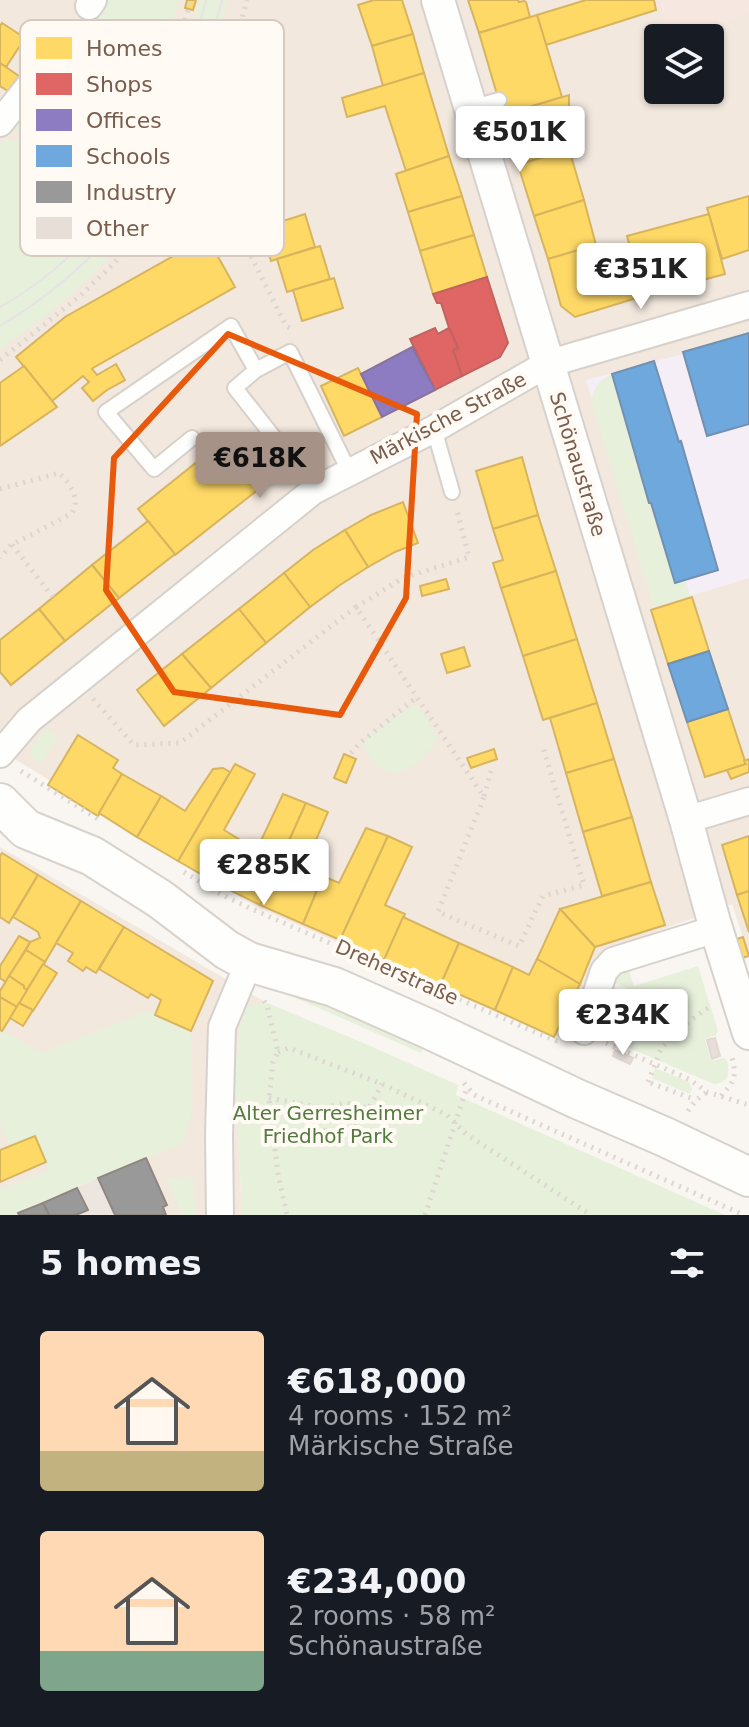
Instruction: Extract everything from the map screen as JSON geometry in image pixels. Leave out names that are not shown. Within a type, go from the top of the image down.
[{"type":"main road","name":"Dreherstraße","points":[[7,771],[29,798],[40,806],[169,884],[217,919],[258,939],[334,987]]},
{"type":"main road","name":"Dreherstraße","points":[[0,803],[26,829],[103,842]]},
{"type":"main road","name":"Dreherstraße","points":[[169,884],[227,950],[249,962],[334,987],[749,1177]]},
{"type":"street","name":"Schönaustraße","points":[[438,0],[485,104],[547,364],[749,1033]]},
{"type":"street","points":[[0,123],[20,98]]},
{"type":"street","name":"Märkische Straße","points":[[7,771],[29,720],[313,491],[434,429],[547,364],[749,305]]},
{"type":"street","points":[[686,820],[749,801]]},
{"type":"street","points":[[583,1036],[604,971],[613,961],[716,929]]},
{"type":"street","points":[[220,1215],[222,1027],[249,962]]},
{"type":"lane","points":[[192,438],[154,469],[106,412],[231,326],[256,370]]},
{"type":"lane","points":[[279,444],[235,388],[256,370],[290,352],[349,471]]},
{"type":"lane","points":[[434,429],[452,492]]},
{"type":"path","points":[[185,20],[191,0]]},
{"type":"path","points":[[241,20],[247,0]]},
{"type":"path","points":[[0,360],[81,295],[120,256]]},
{"type":"path","points":[[251,256],[286,326],[303,337]]},
{"type":"path","points":[[0,489],[59,473],[75,497],[75,509],[71,514],[11,545],[0,558]]},
{"type":"path","points":[[73,683],[97,702],[134,745],[180,743],[356,607],[403,578],[469,557],[452,492]]},
{"type":"path","points":[[11,545],[53,597]]},
{"type":"path","points":[[356,607],[484,797]]},
{"type":"path","points":[[351,753],[417,697]]},
{"type":"path","points":[[491,771],[484,797],[438,912],[519,946],[543,896],[584,885],[542,744]]},
{"type":"path","points":[[7,771],[51,789],[103,842]]},
{"type":"path","points":[[44,800],[51,789]]},
{"type":"path","name":"Dreherstraße","points":[[169,884],[220,894],[557,1041],[583,1036],[608,1043],[689,1079],[707,1092],[749,1105]]},
{"type":"path","points":[[248,923],[254,910]]},
{"type":"path","points":[[267,1005],[278,1052],[273,1062],[269,1098],[278,1174],[287,1215]]},
{"type":"path","points":[[696,1100],[649,1082],[661,1049],[680,1028],[710,1007]]},
{"type":"path","points":[[278,1052],[289,1048],[382,1084],[447,1115],[466,1134],[591,1215]]},
{"type":"path","points":[[297,1103],[306,1120],[324,1131],[348,1128],[363,1118],[382,1084]]},
{"type":"path","points":[[425,1215],[467,1087]]},
{"type":"path","points":[[691,1107],[707,1092]]},
{"type":"path","points":[[269,1098],[322,1108],[346,1103],[369,1108]]},
{"type":"path","points":[[640,1168],[744,1215]]},
{"type":"highlighted area","points":[[228,334],[417,414],[406,598],[340,715],[174,692],[106,590],[114,458]]},
{"type":"shaded area","points":[[0,0],[749,0],[749,956],[732,904],[603,951],[569,1041],[253,905],[0,750]]},
{"type":"shaded area","points":[[660,0],[749,0],[749,12],[720,24],[664,24]]},
{"type":"shaded area","points":[[749,336],[749,578],[654,607],[586,380]]},
{"type":"shaded area","points":[[0,847],[265,1002],[242,1010],[235,1072],[242,1215],[0,1215]]},
{"type":"shaded area","points":[[98,1178],[115,1215],[76,1215],[87,1209],[77,1188]]},
{"type":"green space","points":[[107,0],[179,0],[173,20],[95,20]]},
{"type":"green space","points":[[200,0],[228,0],[222,20],[194,20]]},
{"type":"green space","points":[[20,117],[20,256],[112,256],[40,320],[0,350],[0,145],[5,138],[12,141],[17,139],[19,134],[14,126]]},
{"type":"green space","points":[[611,375],[674,583],[686,581],[690,596],[654,607],[591,401],[597,385]]},
{"type":"green space","points":[[415,704],[438,740],[419,762],[397,774],[375,764],[363,743],[379,728]]},
{"type":"green space","points":[[46,728],[58,737],[41,763],[32,758],[30,748]]},
{"type":"green space","points":[[698,966],[718,1031],[705,1039],[711,1061],[726,1059],[728,1068],[726,1079],[714,1084],[610,1040],[630,990],[614,982],[617,972],[628,968],[634,986]]},
{"type":"green space","points":[[276,982],[423,1048],[421,1053],[264,984]]},
{"type":"green space","name":"Alter Gerresheimer Friedhof Park","points":[[265,1002],[458,1085],[456,1095],[725,1215],[242,1215],[235,1072],[242,1009]]},
{"type":"green space","points":[[148,1011],[191,1031],[191,1115],[183,1143],[11,1215],[0,1215],[0,1189],[49,1171],[35,1136],[10,1146],[0,1123],[2,1031],[42,1053]]},
{"type":"green space","points":[[655,1068],[689,1082],[690,1094],[652,1078]]},
{"type":"green space","points":[[193,1177],[196,1215],[182,1215],[166,1178]]},
{"type":"building: Homes","points":[[187,0],[196,0],[193,10],[185,8]]},
{"type":"building: Homes","points":[[374,0],[402,0],[413,34],[372,46],[358,5]]},
{"type":"building: Homes","points":[[468,0],[524,1],[530,17],[479,33]]},
{"type":"building: Homes","points":[[586,0],[654,0],[656,10],[546,45],[537,15]]},
{"type":"building: Homes","points":[[537,15],[562,97],[503,115],[479,33]]},
{"type":"building: Homes","points":[[2,23],[20,35],[20,46],[6,67],[0,63]]},
{"type":"building: Homes","points":[[413,34],[424,73],[383,86],[372,46]]},
{"type":"building: Homes","points":[[0,63],[19,76],[8,91],[0,86]]},
{"type":"building: Homes","points":[[424,73],[449,156],[406,171],[385,106],[347,117],[342,98]]},
{"type":"building: Homes","points":[[569,95],[569,149],[518,165],[503,115]]},
{"type":"building: Homes","points":[[569,149],[584,200],[534,216],[518,165]]},
{"type":"building: Homes","points":[[449,156],[462,196],[408,212],[396,174]]},
{"type":"building: Homes","points":[[462,196],[474,235],[420,251],[408,212]]},
{"type":"building: Homes","points":[[749,196],[749,250],[722,259],[707,208]]},
{"type":"building: Homes","points":[[584,200],[596,245],[548,259],[534,216]]},
{"type":"building: Homes","points":[[305,214],[315,247],[271,261],[269,256],[284,256],[284,221]]},
{"type":"building: Homes","points":[[709,214],[725,274],[643,296],[627,236]]},
{"type":"building: Homes","points":[[474,235],[487,277],[433,294],[420,251]]},
{"type":"building: Homes","points":[[596,245],[603,268],[633,260],[643,296],[575,317],[561,306],[548,259]]},
{"type":"building: Homes","points":[[320,246],[330,279],[287,292],[277,259]]},
{"type":"building: Homes","points":[[173,256],[218,256],[235,287],[93,368],[97,375],[116,364],[125,380],[93,401],[82,388],[89,382],[83,376],[52,401],[16,357],[65,317]]},
{"type":"building: Homes","points":[[334,278],[343,308],[302,321],[293,290]]},
{"type":"building: Homes","points":[[24,366],[57,407],[0,446],[0,383]]},
{"type":"building: Homes","points":[[358,368],[382,417],[344,436],[321,386]]},
{"type":"building: Homes","points":[[232,434],[269,481],[175,555],[138,509]]},
{"type":"building: Homes","points":[[522,457],[538,515],[493,529],[476,471]]},
{"type":"building: Homes","points":[[403,502],[418,543],[368,567],[345,530]]},
{"type":"building: Homes","points":[[538,515],[556,571],[501,588],[493,563],[503,560],[493,529]]},
{"type":"building: Homes","points":[[148,521],[175,554],[119,598],[92,565]]},
{"type":"building: Homes","points":[[345,530],[368,567],[310,607],[284,573]]},
{"type":"building: Homes","points":[[92,565],[119,598],[65,641],[39,609]]},
{"type":"building: Homes","points":[[556,571],[577,639],[523,656],[501,588]]},
{"type":"building: Homes","points":[[284,573],[310,607],[266,643],[239,609]]},
{"type":"building: Homes","points":[[446,579],[449,589],[422,596],[420,586]]},
{"type":"building: Homes","points":[[692,597],[709,651],[668,664],[651,610]]},
{"type":"building: Homes","points":[[39,609],[65,641],[11,685],[0,672],[0,640]]},
{"type":"building: Homes","points":[[239,609],[266,643],[211,688],[182,654]]},
{"type":"building: Homes","points":[[577,639],[597,703],[543,720],[523,656]]},
{"type":"building: Homes","points":[[464,647],[470,666],[447,673],[441,654]]},
{"type":"building: Homes","points":[[182,654],[211,688],[164,726],[137,690]]},
{"type":"building: Homes","points":[[597,703],[614,759],[566,773],[550,718]]},
{"type":"building: Homes","points":[[728,709],[746,764],[705,777],[687,722]]},
{"type":"building: Homes","points":[[78,735],[118,760],[113,768],[122,774],[98,816],[48,785]]},
{"type":"building: Homes","points":[[494,749],[497,759],[471,768],[467,758]]},
{"type":"building: Homes","points":[[344,754],[356,759],[346,783],[334,778]]},
{"type":"building: Homes","points":[[614,759],[632,817],[583,832],[566,773]]},
{"type":"building: Homes","points":[[749,759],[749,772],[731,779],[727,770],[746,764],[744,761]]},
{"type":"building: Homes","points":[[235,764],[255,774],[224,830],[242,841],[218,884],[178,861]]},
{"type":"building: Homes","points":[[223,768],[230,772],[178,861],[137,837],[161,796],[185,811],[213,769]]},
{"type":"building: Homes","points":[[122,774],[161,796],[137,837],[99,813]]},
{"type":"building: Homes","points":[[283,794],[306,803],[260,905],[218,884],[242,841],[258,847]]},
{"type":"building: Homes","points":[[306,803],[328,812],[304,868],[323,876],[303,924],[260,905]]},
{"type":"building: Homes","points":[[632,817],[651,882],[602,896],[583,832]]},
{"type":"building: Homes","points":[[366,828],[388,836],[340,940],[303,924],[323,876],[339,883]]},
{"type":"building: Homes","points":[[388,836],[412,847],[385,905],[405,914],[384,960],[340,940]]},
{"type":"building: Homes","points":[[749,836],[749,891],[737,895],[722,845]]},
{"type":"building: Homes","points":[[2,853],[38,875],[9,923],[0,917]]},
{"type":"building: Homes","points":[[38,875],[81,901],[45,962],[26,950],[30,942],[40,938],[38,932],[13,917]]},
{"type":"building: Homes","points":[[651,882],[665,925],[595,947],[560,909]]},
{"type":"building: Homes","points":[[749,891],[749,932],[737,895]]},
{"type":"building: Homes","points":[[81,901],[124,927],[96,973],[86,967],[83,971],[68,961],[73,953],[56,943]]},
{"type":"building: Homes","points":[[560,909],[595,947],[580,984],[537,959]]},
{"type":"building: Homes","points":[[403,917],[459,943],[440,986],[384,960]]},
{"type":"building: Homes","points":[[124,927],[213,981],[191,1031],[155,1015],[161,1000],[151,994],[148,998],[99,969]]},
{"type":"building: Homes","points":[[19,936],[30,942],[6,982],[0,978],[0,966]]},
{"type":"building: Homes","points":[[743,937],[749,956],[742,958],[737,939]]},
{"type":"building: Homes","points":[[459,943],[513,967],[495,1010],[440,986]]},
{"type":"building: Homes","points":[[26,950],[45,962],[27,990],[9,976]]},
{"type":"building: Homes","points":[[537,959],[580,984],[554,1037],[495,1010],[513,967],[529,975]]},
{"type":"building: Homes","points":[[43,964],[57,973],[33,1011],[19,1003]]},
{"type":"building: Homes","points":[[9,976],[27,990],[17,1007],[0,997]]},
{"type":"building: Homes","points":[[0,997],[17,1007],[2,1031],[0,1030]]},
{"type":"building: Homes","points":[[19,1003],[33,1010],[23,1026],[10,1018]]},
{"type":"building: Homes","points":[[35,1136],[46,1162],[0,1182],[0,1150]]},
{"type":"building: Shops","points":[[487,277],[508,343],[500,357],[462,376],[453,350],[458,348],[441,303],[437,303],[433,294]]},
{"type":"building: Shops","points":[[435,328],[438,334],[449,328],[458,348],[453,350],[462,376],[435,390],[410,339]]},
{"type":"building: Offices","points":[[412,347],[435,390],[382,417],[361,374]]},
{"type":"building: Schools","points":[[749,333],[749,424],[707,436],[683,352]]},
{"type":"building: Schools","points":[[654,361],[718,570],[675,583],[612,374]]},
{"type":"building: Schools","points":[[709,651],[728,709],[687,722],[668,664]]},
{"type":"building: Industry","points":[[146,1158],[167,1205],[163,1207],[166,1215],[115,1215],[98,1178]]},
{"type":"building: Industry","points":[[77,1188],[88,1210],[76,1215],[49,1215],[43,1203]]},
{"type":"building: Industry","points":[[43,1203],[49,1215],[18,1213]]},
{"type":"building: Other","points":[[715,1038],[720,1056],[712,1059],[707,1040]]},
{"type":"building: Other","points":[[615,1050],[633,1058],[630,1064],[613,1056]]},
{"type":"tram line","points":[[200,20],[206,0]]},
{"type":"tram line","points":[[216,20],[222,0]]},
{"type":"tram line","points":[[0,307],[29,289],[69,256]]},
{"type":"tram line","points":[[0,326],[60,284],[91,256]]}]
